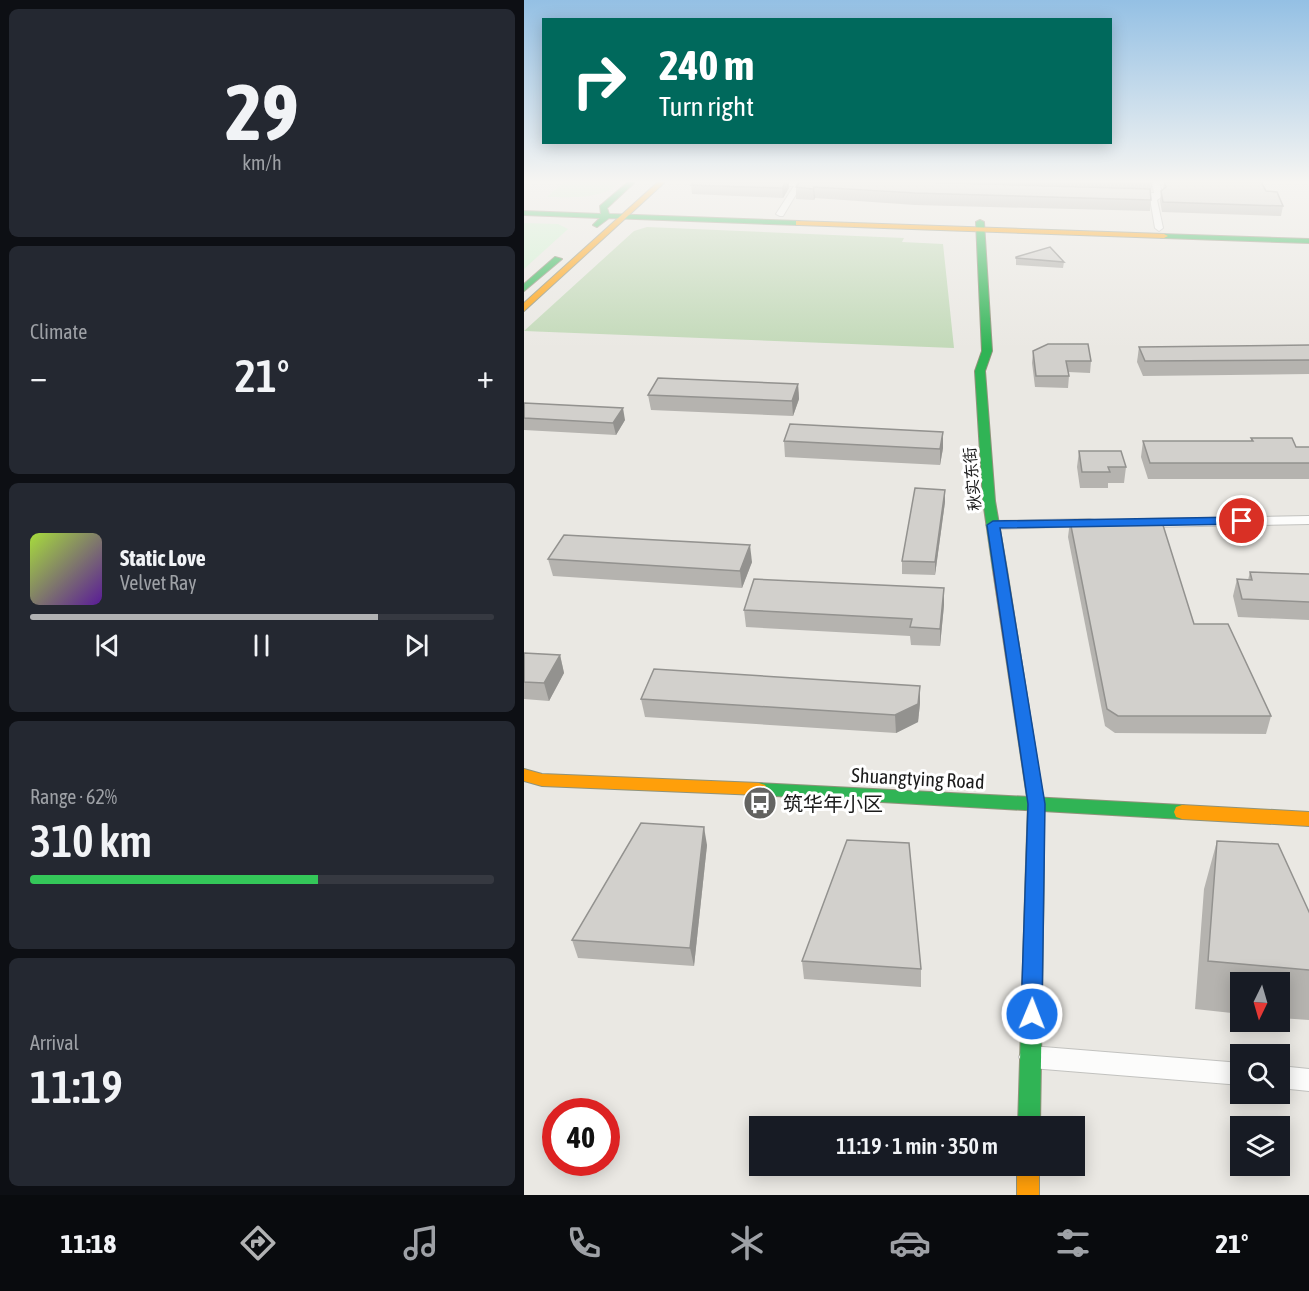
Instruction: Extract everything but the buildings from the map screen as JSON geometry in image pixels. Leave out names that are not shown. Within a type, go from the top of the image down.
[{"type":"main road","points":[[524,288],[578,238]]},
{"type":"main road","points":[[524,308],[602,238]]},
{"type":"main road","name":"秋实东街","points":[[982,238],[987,351],[980,371],[993,525],[1036,804],[1029,1116]]},
{"type":"main road","points":[[1223,238],[1310,242]]},
{"type":"main road","name":"Shuangtying Road","points":[[524,775],[542,780],[1310,819]]},
{"type":"main road","points":[[1028,1176],[1028,1195]]},
{"type":"street","points":[[1134,523],[1310,520]]},
{"type":"street","points":[[993,525],[1098,523]]},
{"type":"street","points":[[1031,1057],[1230,1073]]},
{"type":"street","points":[[1290,1078],[1310,1080]]},
{"type":"green space","points":[[524,238],[558,238],[524,269]]},
{"type":"green space","points":[[627,238],[899,238],[904,238],[902,242],[943,244],[954,348],[524,331]]},
{"type":"traffic: fast","points":[[981,238],[987,351],[980,371],[989,501],[1000,570]]},
{"type":"traffic: fast","points":[[1216,238],[1310,241]]},
{"type":"traffic: fast","points":[[524,288],[558,259]]},
{"type":"traffic: fast","points":[[759,789],[1182,812]]},
{"type":"traffic: fast","points":[[1029,1116],[1035,864]]},
{"type":"traffic: slow","points":[[524,308],[601,238]]},
{"type":"traffic: slow","points":[[524,775],[542,780],[759,789]]},
{"type":"traffic: slow","points":[[1182,812],[1310,819]]},
{"type":"traffic: slow","points":[[1028,1176],[1028,1195]]},
{"type":"traffic: jam","points":[[1000,570],[1036,804],[1035,864]]},
{"type":"place","name":"筑华年小区","points":[[760,803]]},
{"type":"route","points":[[1032,1014],[1036,804],[993,525],[1242,521]]}]
